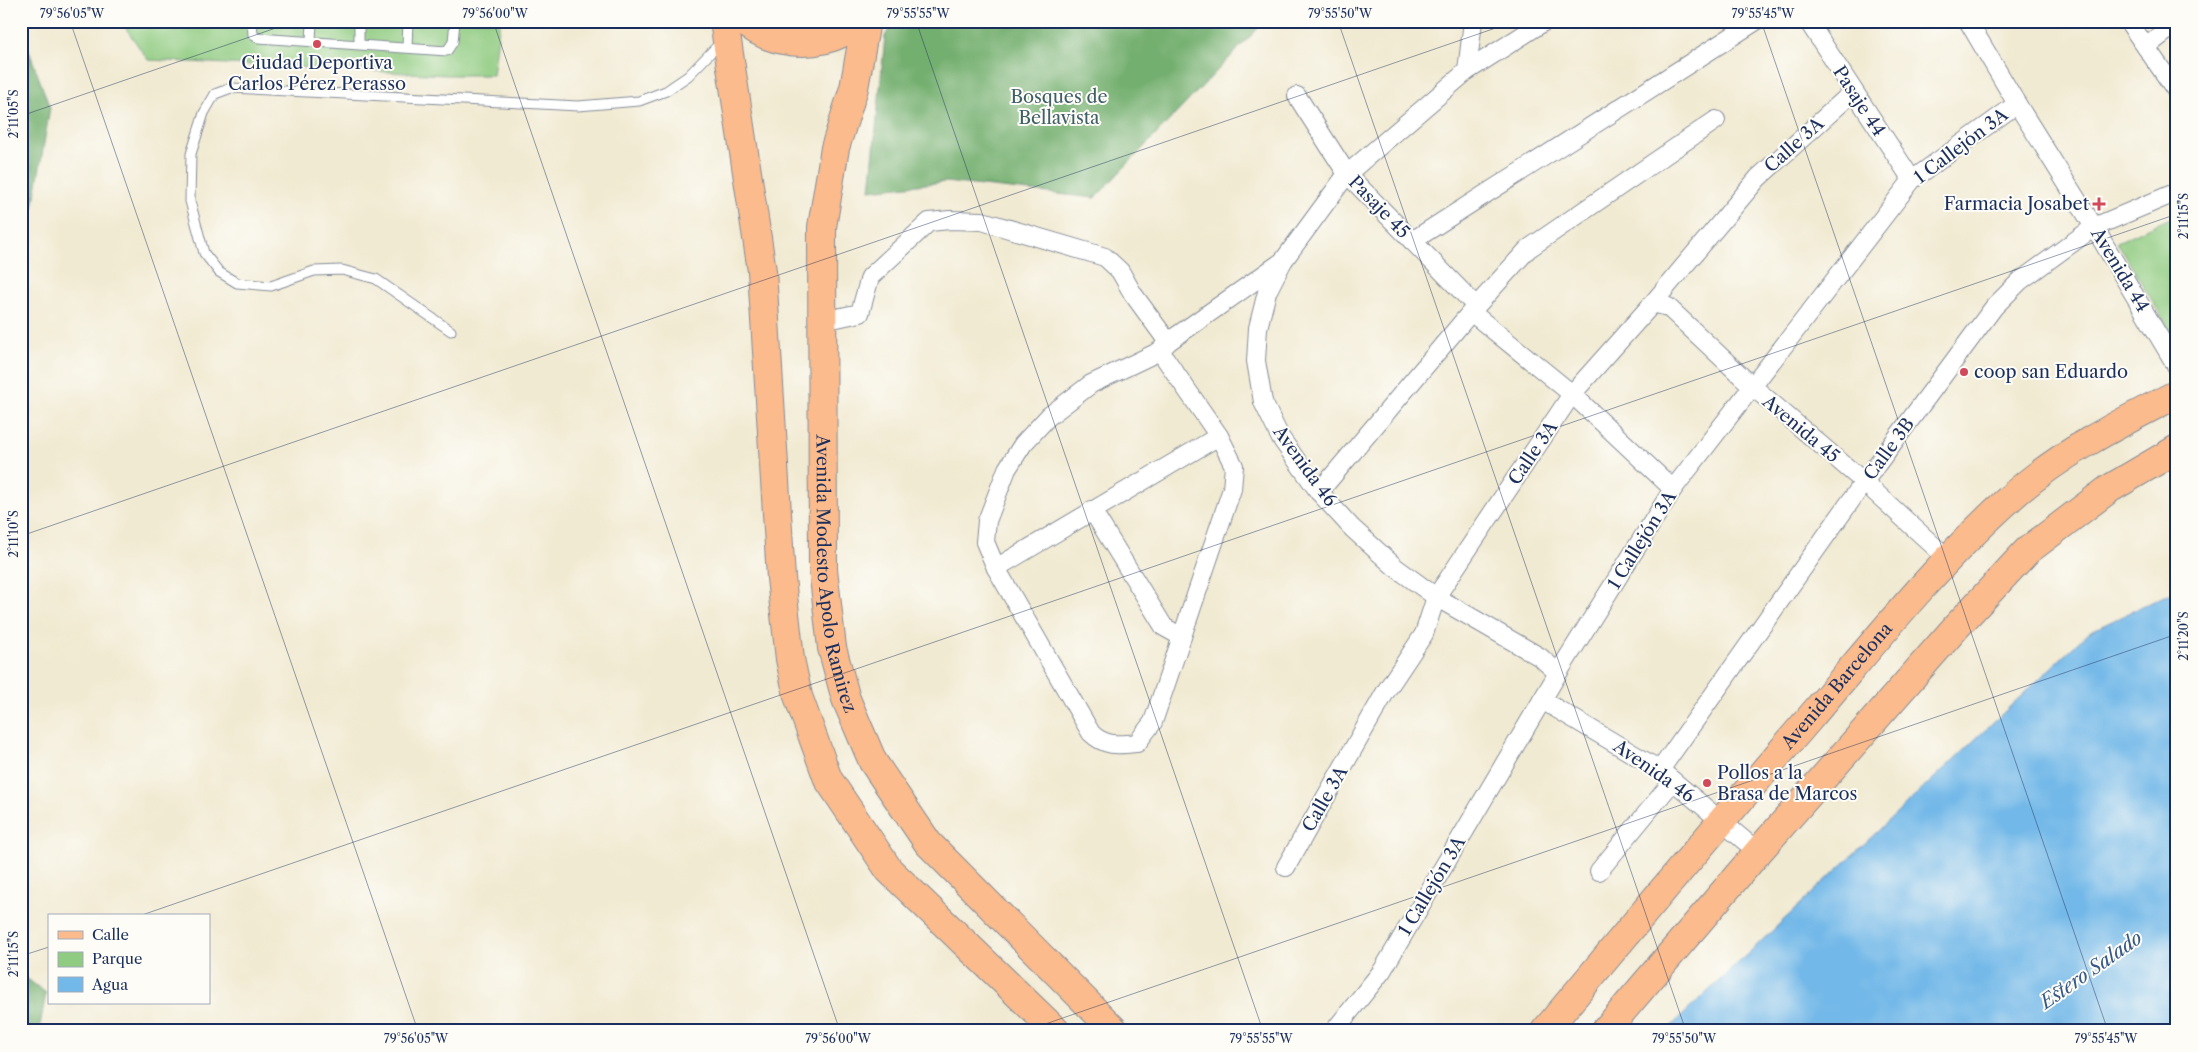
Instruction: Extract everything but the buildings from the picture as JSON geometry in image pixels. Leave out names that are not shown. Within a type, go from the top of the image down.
[{"type":"main road","points":[[858,21],[842,33],[812,42],[781,40],[752,29],[732,26],[762,271],[781,578],[790,659],[798,696],[828,779],[889,870],[1056,1031]]},
{"type":"main road","name":"Avenida Modesto Apolo Ramirez","points":[[866,21],[854,88],[835,148],[822,228],[823,569],[832,648],[846,699],[873,762],[928,843],[1115,1031]]},
{"type":"main road","name":"Avenida Barcelona","points":[[1544,1031],[1721,820],[1948,559],[2009,499],[2068,454],[2123,421],[2177,394]]},
{"type":"main road","points":[[1605,1031],[1758,852],[2026,551],[2109,489],[2177,448]]},
{"type":"street","points":[[1467,71],[1473,21]]},
{"type":"street","name":"Avenida 46","points":[[1545,21],[1467,71],[1347,174],[1284,261],[1267,292],[1258,328],[1256,361],[1263,402],[1280,437],[1319,492],[1352,528],[1395,567],[1436,596],[1540,657],[1558,673]]},
{"type":"street","points":[[1412,241],[1756,21]]},
{"type":"street","name":"Pasaje 44","points":[[1808,21],[1912,180]]},
{"type":"street","name":"Avenida 44","points":[[1968,21],[2177,367]]},
{"type":"street","points":[[2128,21],[2177,92]]},
{"type":"street","points":[[2146,47],[2177,23]]},
{"type":"street","name":"Calle 3A","points":[[1286,867],[1386,691],[1424,634],[1436,596],[1572,394],[1653,303],[1758,178],[1853,92]]},
{"type":"street","name":"Pasaje 45","points":[[1297,96],[1347,174],[1412,241],[1473,309],[1572,394],[1673,489]]},
{"type":"street","name":"1 Callejón 3A","points":[[1334,1031],[1382,972],[1558,673],[1673,489],[1912,180],[2017,104]]},
{"type":"street","points":[[1319,492],[1473,309],[1528,249],[1716,120]]},
{"type":"street","name":"Calle 3B","points":[[1599,871],[1666,776],[1864,482],[1994,307],[2020,281],[2094,227],[2177,192]]},
{"type":"street","points":[[823,321],[860,313],[870,277],[930,222],[950,220],[982,221],[1105,257],[1120,271],[1164,347],[1219,436],[1234,466],[1232,489],[1153,722],[1137,744],[1119,745],[1099,742],[1091,733],[996,568],[985,542],[987,521],[1007,469],[1023,444],[1049,416],[1091,384],[1164,347],[1284,261]]},
{"type":"street","name":"Avenida 45","points":[[1653,303],[1668,307],[1752,386],[1864,482],[1948,559]]},
{"type":"street","points":[[996,568],[1219,436]]},
{"type":"street","points":[[1092,510],[1164,627],[1182,637]]},
{"type":"street","name":"Avenida 46","points":[[1542,700],[1666,776],[1758,852]]},
{"type":"lane","points":[[252,21],[254,35],[258,38],[448,51],[453,42],[455,21]]},
{"type":"lane","points":[[311,41],[312,21]]},
{"type":"lane","points":[[359,21],[359,44]]},
{"type":"lane","points":[[407,47],[408,21]]},
{"type":"lane","points":[[451,331],[376,279],[342,270],[314,271],[271,286],[237,283],[219,272],[204,253],[190,201],[191,154],[204,113],[215,94],[231,88],[578,106],[639,101],[666,91],[688,76],[732,26]]},
{"type":"green space","name":"Ciudad Deportiva Carlos Pérez Perasso","points":[[124,21],[500,21],[493,75],[447,75],[148,60],[125,27]]},
{"type":"green space","name":"Bosques de Bellavista","points":[[895,21],[1265,21],[1095,198],[945,182],[870,190],[885,36]]},
{"type":"green space","points":[[21,29],[50,108],[21,279]]},
{"type":"green space","points":[[2177,215],[2177,342],[2117,242]]},
{"type":"green space","points":[[21,974],[46,993],[39,1031],[21,1031]]},
{"type":"water","name":"Estero Salado","points":[[2177,590],[2177,1031],[1666,1031],[2089,632]]},
{"type":"place","name":"Ciudad Deportiva Carlos Pérez Perasso","points":[[317,44]]},
{"type":"place","name":"Farmacia Josabet","points":[[2099,204]]},
{"type":"place","name":"coop san Eduardo","points":[[1964,372]]},
{"type":"place","name":"Pollos a la Brasa de Marcos","points":[[1707,783]]}]
